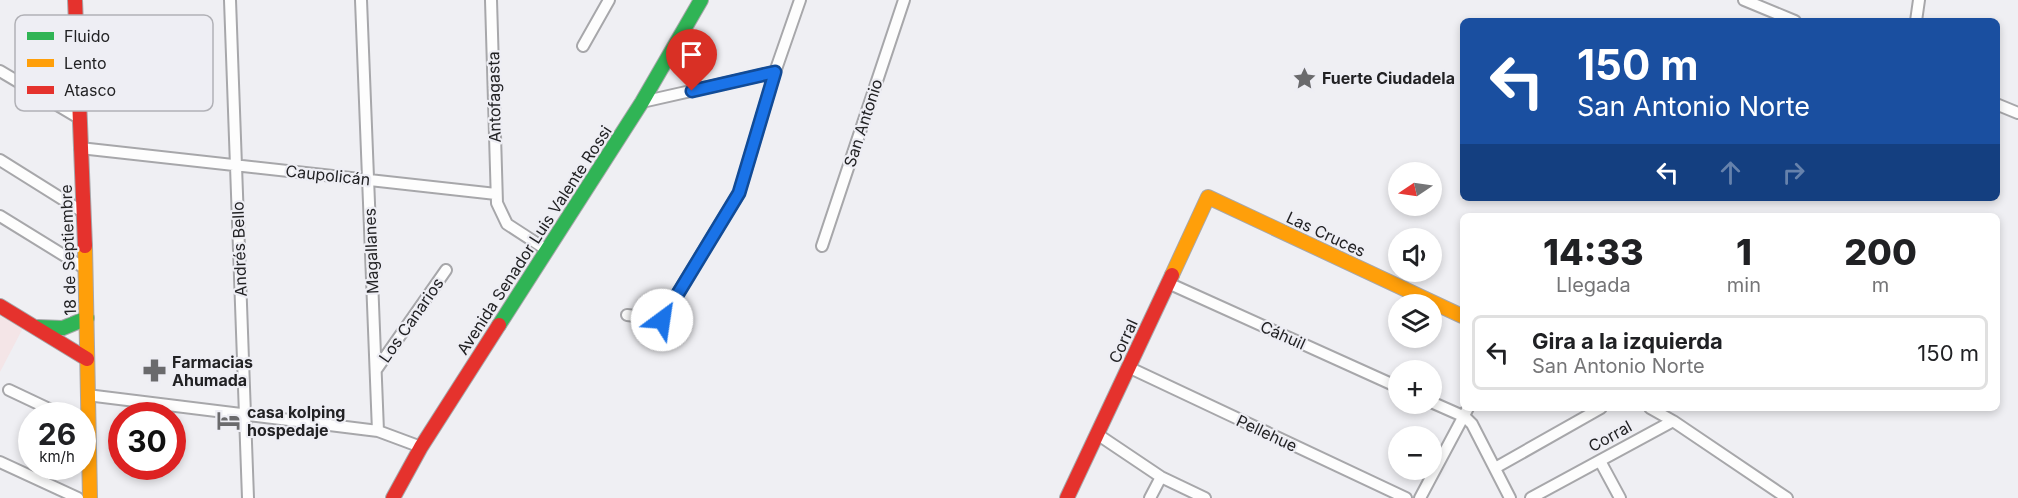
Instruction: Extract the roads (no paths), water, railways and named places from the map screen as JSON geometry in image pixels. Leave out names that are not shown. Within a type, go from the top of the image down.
[{"type":"main road","name":"18 de Septiembre","points":[[75,0],[76,15]]},
{"type":"main road","name":"Avenida Senador Luis Valente Rossi","points":[[393,498],[421,447],[642,102],[700,0]]},
{"type":"main road","name":"18 de Septiembre","points":[[79,111],[86,269],[87,402]]},
{"type":"main road","name":"Corral","points":[[1067,498],[1208,197]]},
{"type":"main road","name":"Las Cruces","points":[[1208,197],[1460,315]]},
{"type":"main road","points":[[0,306],[87,359]]},
{"type":"main road","points":[[34,326],[48,329],[63,328],[87,318]]},
{"type":"main road","name":"18 de Septiembre","points":[[89,480],[90,498]]},
{"type":"street","name":"Andrés Bello","points":[[230,0],[248,498]]},
{"type":"street","name":"Magallanes","points":[[361,0],[378,431]]},
{"type":"street","name":"Antofagasta","points":[[492,0],[496,194]]},
{"type":"street","points":[[583,46],[609,0]]},
{"type":"street","points":[[627,315],[662,320],[739,193],[775,72],[800,0]]},
{"type":"street","name":"San Antonio","points":[[822,246],[903,0]]},
{"type":"street","points":[[1744,0],[1788,18]]},
{"type":"street","points":[[1916,18],[1919,0]]},
{"type":"street","points":[[0,71],[15,80]]},
{"type":"street","points":[[642,102],[775,72]]},
{"type":"street","points":[[2000,106],[2018,113]]},
{"type":"street","points":[[67,111],[79,118]]},
{"type":"street","name":"Caupolicán","points":[[80,148],[496,194]]},
{"type":"street","points":[[0,160],[83,212]]},
{"type":"street","points":[[496,194],[507,224],[547,250]]},
{"type":"street","points":[[0,216],[86,269]]},
{"type":"street","name":"Los Canarios","points":[[375,370],[446,270]]},
{"type":"street","name":"Cáhuil","points":[[1168,283],[1388,382]]},
{"type":"street","name":"Pellehue","points":[[1128,367],[1406,498]]},
{"type":"street","points":[[9,390],[34,402]]},
{"type":"street","points":[[87,395],[378,431],[421,447]]},
{"type":"street","points":[[1442,405],[1466,413],[1510,498]]},
{"type":"street","points":[[1495,468],[1596,411]]},
{"type":"street","points":[[1655,411],[1784,495]]},
{"type":"street","points":[[1420,498],[1466,413]]},
{"type":"street","name":"Corral","points":[[1531,498],[1673,421]]},
{"type":"street","points":[[1097,434],[1161,477],[1205,498]]},
{"type":"street","points":[[1600,460],[1620,498]]},
{"type":"street","points":[[0,462],[71,496]]},
{"type":"street","points":[[1150,498],[1161,477]]},
{"type":"street","points":[[1768,498],[1784,495]]},
{"type":"place","name":"Fuerte Ciudadela","points":[[1304,78]]},
{"type":"place","name":"Farmacias Ahumada","points":[[154,371]]},
{"type":"place","name":"casa kolping hospedaje","points":[[229,421]]}]
